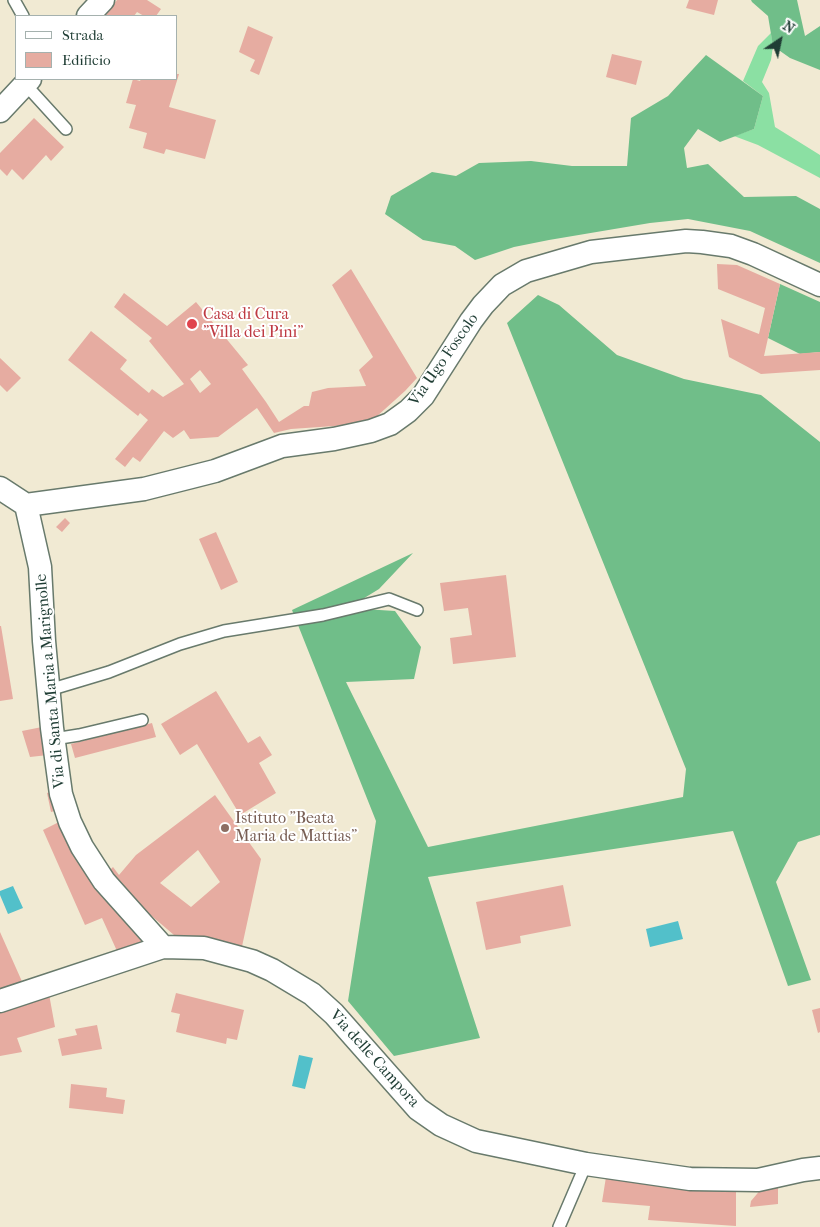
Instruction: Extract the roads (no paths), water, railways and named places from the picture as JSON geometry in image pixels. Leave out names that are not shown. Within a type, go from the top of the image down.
[{"type":"street","points":[[89,15],[103,0]]},
{"type":"street","points":[[0,111],[28,81]]},
{"type":"street","name":"Via Ugo Foscolo","points":[[26,505],[144,489],[215,471],[282,446],[334,439],[371,431],[390,424],[408,411],[423,396],[471,321],[502,285],[526,271],[590,252],[686,241],[730,246],[753,254],[820,285]]},
{"type":"street","points":[[0,488],[26,505]]},
{"type":"street","name":"Via di Santa Maria a Marignolle","points":[[26,505],[40,567],[44,641],[61,794],[70,822],[82,846],[104,881],[163,947]]},
{"type":"street","name":"Via delle Campora","points":[[0,1001],[163,947],[204,948],[252,961],[272,970],[312,994],[334,1014],[418,1108],[441,1125],[476,1141],[586,1164],[690,1179],[758,1180],[820,1168]]},
{"type":"lane","points":[[14,0],[22,15]]},
{"type":"lane","points":[[28,81],[66,129]]},
{"type":"lane","points":[[49,690],[109,672],[180,644],[224,631],[323,615],[389,599],[417,610]]},
{"type":"lane","points":[[54,739],[142,720]]},
{"type":"lane","points":[[559,1227],[586,1164]]},
{"type":"water","points":[[13,886],[23,908],[8,914],[0,891]]},
{"type":"water","points":[[678,921],[683,939],[650,947],[646,929]]},
{"type":"water","points":[[299,1055],[313,1058],[305,1089],[292,1086]]},
{"type":"place","name":"Casa di Cura \"Villa dei Pini\"","points":[[192,324]]},
{"type":"place","name":"Istituto \"Beata Maria de Mattias\"","points":[[225,828]]}]
